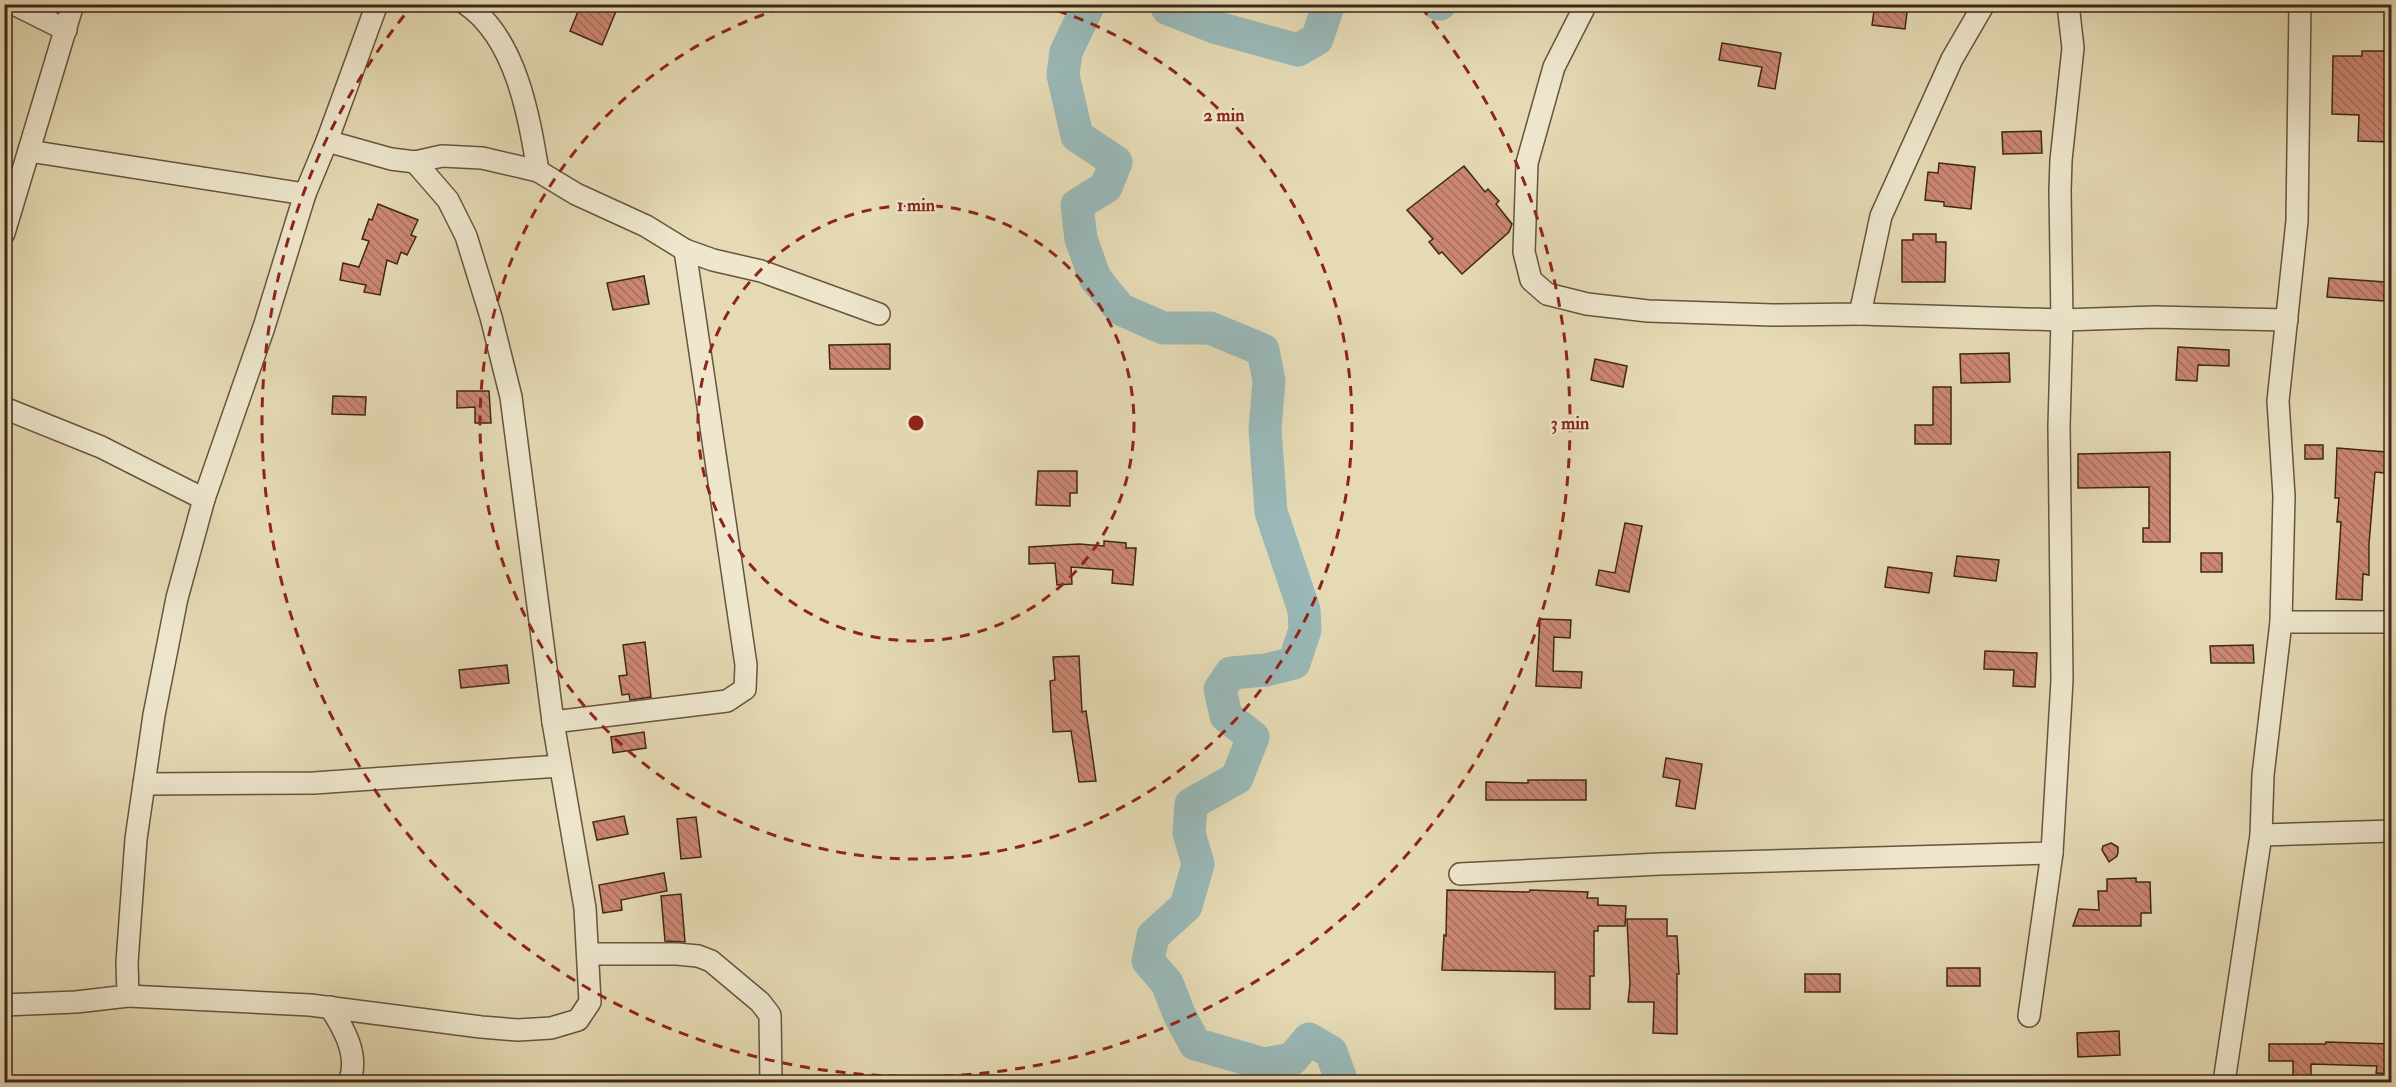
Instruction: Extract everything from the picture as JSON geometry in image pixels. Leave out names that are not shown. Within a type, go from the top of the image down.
[{"type":"street","points":[[14,4],[66,30]]},
{"type":"street","points":[[4,233],[73,4]]},
{"type":"street","points":[[128,996],[128,951],[136,839],[154,715],[177,598],[204,499],[264,327],[305,194],[377,4]]},
{"type":"street","points":[[466,4],[476,11],[496,34],[516,75],[531,124],[538,171]]},
{"type":"street","points":[[1586,4],[1554,67],[1527,163],[1524,252],[1531,280],[1547,294],[1587,304],[1648,311],[2062,320],[2156,317],[2287,320]]},
{"type":"street","points":[[1860,314],[1881,216],[1952,59],[1984,4]]},
{"type":"street","points":[[2029,1016],[2052,853],[2062,680],[2059,426],[2062,320],[2061,160],[2073,48],[2068,4]]},
{"type":"street","points":[[2224,1083],[2261,835],[2263,775],[2281,622],[2284,496],[2278,401],[2297,221],[2300,4]]},
{"type":"street","points":[[327,141],[391,159],[415,162],[442,156],[482,158],[538,171],[576,194],[646,226],[685,250],[713,260],[760,270],[879,314]]},
{"type":"street","points":[[29,151],[305,194]]},
{"type":"street","points":[[4,1005],[76,1002],[128,996],[330,1007],[481,1028],[518,1030],[551,1028],[578,1020],[586,1012],[591,996],[585,908],[553,722],[514,417],[494,328],[466,236],[448,200],[415,162]]},
{"type":"street","points":[[553,722],[727,701],[745,689],[746,665],[685,250]]},
{"type":"street","points":[[4,408],[101,447],[204,499]]},
{"type":"street","points":[[2281,622],[2391,622]]},
{"type":"street","points":[[144,784],[325,783],[560,766]]},
{"type":"street","points":[[2261,835],[2391,831]]},
{"type":"street","points":[[1460,874],[1660,864],[2052,853]]},
{"type":"street","points":[[589,954],[677,954],[698,956],[711,961],[760,1002],[770,1015],[771,1083]]},
{"type":"street","points":[[330,1007],[348,1039],[352,1070],[349,1083]]},
{"type":"building","points":[[581,4],[619,4],[602,45],[570,31]]},
{"type":"building","points":[[1875,4],[1908,4],[1905,29],[1872,25]]},
{"type":"building","points":[[1722,43],[1781,53],[1775,89],[1758,86],[1762,67],[1719,60]]},
{"type":"building","points":[[2362,51],[2391,51],[2391,142],[2358,141],[2359,115],[2332,114],[2333,56],[2362,56]]},
{"type":"building","points":[[2041,131],[2042,153],[2003,154],[2002,132]]},
{"type":"building","points":[[1939,163],[1975,167],[1971,209],[1944,206],[1944,202],[1925,200],[1928,172],[1938,173]]},
{"type":"building","points":[[1464,166],[1485,192],[1488,189],[1499,201],[1496,204],[1512,224],[1509,232],[1462,274],[1442,252],[1439,254],[1429,242],[1433,239],[1407,210]]},
{"type":"building","points":[[378,204],[418,220],[411,235],[416,237],[407,255],[401,252],[397,264],[387,260],[380,295],[364,292],[366,285],[340,280],[343,263],[359,267],[369,241],[362,239],[369,219],[372,220]]},
{"type":"building","points":[[1913,234],[1936,234],[1936,242],[1946,242],[1945,282],[1902,282],[1902,240],[1913,240]]},
{"type":"building","points":[[644,276],[649,304],[613,310],[607,283]]},
{"type":"building","points":[[2329,278],[2385,282],[2384,301],[2327,297]]},
{"type":"building","points":[[890,344],[890,369],[830,369],[829,345]]},
{"type":"building","points":[[2178,347],[2229,350],[2229,366],[2198,365],[2197,381],[2176,380]]},
{"type":"building","points":[[2009,353],[2010,382],[1961,383],[1960,354]]},
{"type":"building","points":[[1595,359],[1627,366],[1623,387],[1591,380]]},
{"type":"building","points":[[1933,387],[1951,387],[1951,444],[1915,444],[1915,425],[1933,425]]},
{"type":"building","points":[[457,391],[489,391],[491,423],[475,423],[475,407],[457,408]]},
{"type":"building","points":[[333,396],[366,397],[365,415],[332,414]]},
{"type":"building","points":[[2305,445],[2323,445],[2323,459],[2305,459]]},
{"type":"building","points":[[2337,448],[2386,452],[2384,473],[2375,472],[2369,544],[2369,575],[2363,574],[2362,600],[2336,599],[2341,522],[2337,522],[2339,498],[2335,498]]},
{"type":"building","points":[[2170,452],[2170,542],[2143,542],[2143,528],[2149,528],[2149,487],[2078,488],[2078,454]]},
{"type":"building","points":[[1038,471],[1077,471],[1077,493],[1070,493],[1070,506],[1036,505]]},
{"type":"building","points":[[1625,523],[1642,526],[1629,592],[1596,585],[1599,570],[1615,573]]},
{"type":"building","points":[[1104,541],[1126,543],[1126,548],[1136,548],[1133,585],[1112,583],[1113,570],[1071,567],[1072,584],[1057,585],[1055,563],[1029,564],[1029,547],[1079,544],[1104,546]]},
{"type":"building","points":[[2201,553],[2222,553],[2222,572],[2201,572]]},
{"type":"building","points":[[1957,556],[1999,560],[1996,581],[1954,576]]},
{"type":"building","points":[[1888,567],[1932,573],[1929,593],[1885,587]]},
{"type":"building","points":[[1540,619],[1571,620],[1570,638],[1554,637],[1553,671],[1582,672],[1581,688],[1536,686]]},
{"type":"building","points":[[645,642],[651,697],[630,700],[629,694],[622,695],[619,676],[627,675],[623,645]]},
{"type":"building","points":[[2253,645],[2254,663],[2211,663],[2210,646]]},
{"type":"building","points":[[1985,651],[2037,653],[2035,687],[2013,686],[2014,670],[1984,669]]},
{"type":"building","points":[[1079,656],[1082,712],[1086,711],[1096,781],[1079,782],[1071,731],[1053,732],[1050,681],[1055,680],[1053,657]]},
{"type":"building","points":[[507,665],[509,683],[461,688],[459,670]]},
{"type":"building","points":[[644,732],[646,748],[613,753],[611,737]]},
{"type":"building","points":[[1666,758],[1702,764],[1695,809],[1676,806],[1680,780],[1663,777]]},
{"type":"building","points":[[1528,780],[1586,780],[1586,800],[1486,800],[1486,782],[1528,783]]},
{"type":"building","points":[[624,816],[628,834],[597,840],[593,822]]},
{"type":"building","points":[[696,817],[701,857],[681,859],[677,819]]},
{"type":"building","points":[[2111,843],[2118,847],[2118,852],[2117,856],[2109,862],[2102,850],[2103,846]]},
{"type":"building","points":[[664,873],[667,891],[621,900],[622,910],[603,913],[599,885]]},
{"type":"building","points":[[2136,878],[2136,882],[2150,882],[2151,913],[2141,913],[2141,926],[2073,926],[2079,909],[2099,910],[2098,891],[2107,891],[2107,879]]},
{"type":"building","points":[[1447,890],[1588,892],[1587,898],[1598,898],[1598,905],[1626,906],[1625,926],[1598,926],[1598,931],[1594,931],[1594,976],[1590,976],[1590,1009],[1555,1009],[1555,972],[1442,970],[1444,935],[1446,936]]},
{"type":"building","points":[[681,894],[685,942],[665,941],[661,896]]},
{"type":"building","points":[[1627,919],[1667,919],[1667,936],[1677,936],[1679,974],[1677,974],[1677,1034],[1653,1033],[1654,1002],[1628,1002],[1630,984]]},
{"type":"building","points":[[1947,968],[1980,968],[1980,986],[1947,986]]},
{"type":"building","points":[[1805,974],[1840,974],[1840,992],[1805,992]]},
{"type":"building","points":[[2119,1031],[2120,1055],[2078,1057],[2077,1033]]},
{"type":"building","points":[[2326,1042],[2391,1044],[2391,1074],[2376,1073],[2377,1066],[2311,1064],[2311,1083],[2293,1083],[2293,1061],[2269,1061],[2269,1044],[2326,1044]]},
{"type":"waterway","points":[[1089,4],[1066,52],[1063,75],[1077,136],[1116,162],[1106,187],[1077,205],[1081,239],[1095,278],[1120,309],[1163,328],[1210,328],[1263,350],[1269,381],[1265,429],[1271,512],[1304,610],[1305,630],[1294,663],[1266,670],[1231,673],[1220,689],[1226,716],[1253,737],[1237,778],[1191,804],[1189,833],[1198,864],[1186,906],[1153,936],[1148,961],[1167,983],[1179,1014],[1195,1044],[1264,1064],[1292,1059],[1309,1039],[1331,1052],[1342,1082]]},
{"type":"waterway","points":[[1165,4],[1168,9],[1214,27],[1298,50],[1317,39],[1329,4]]}]
